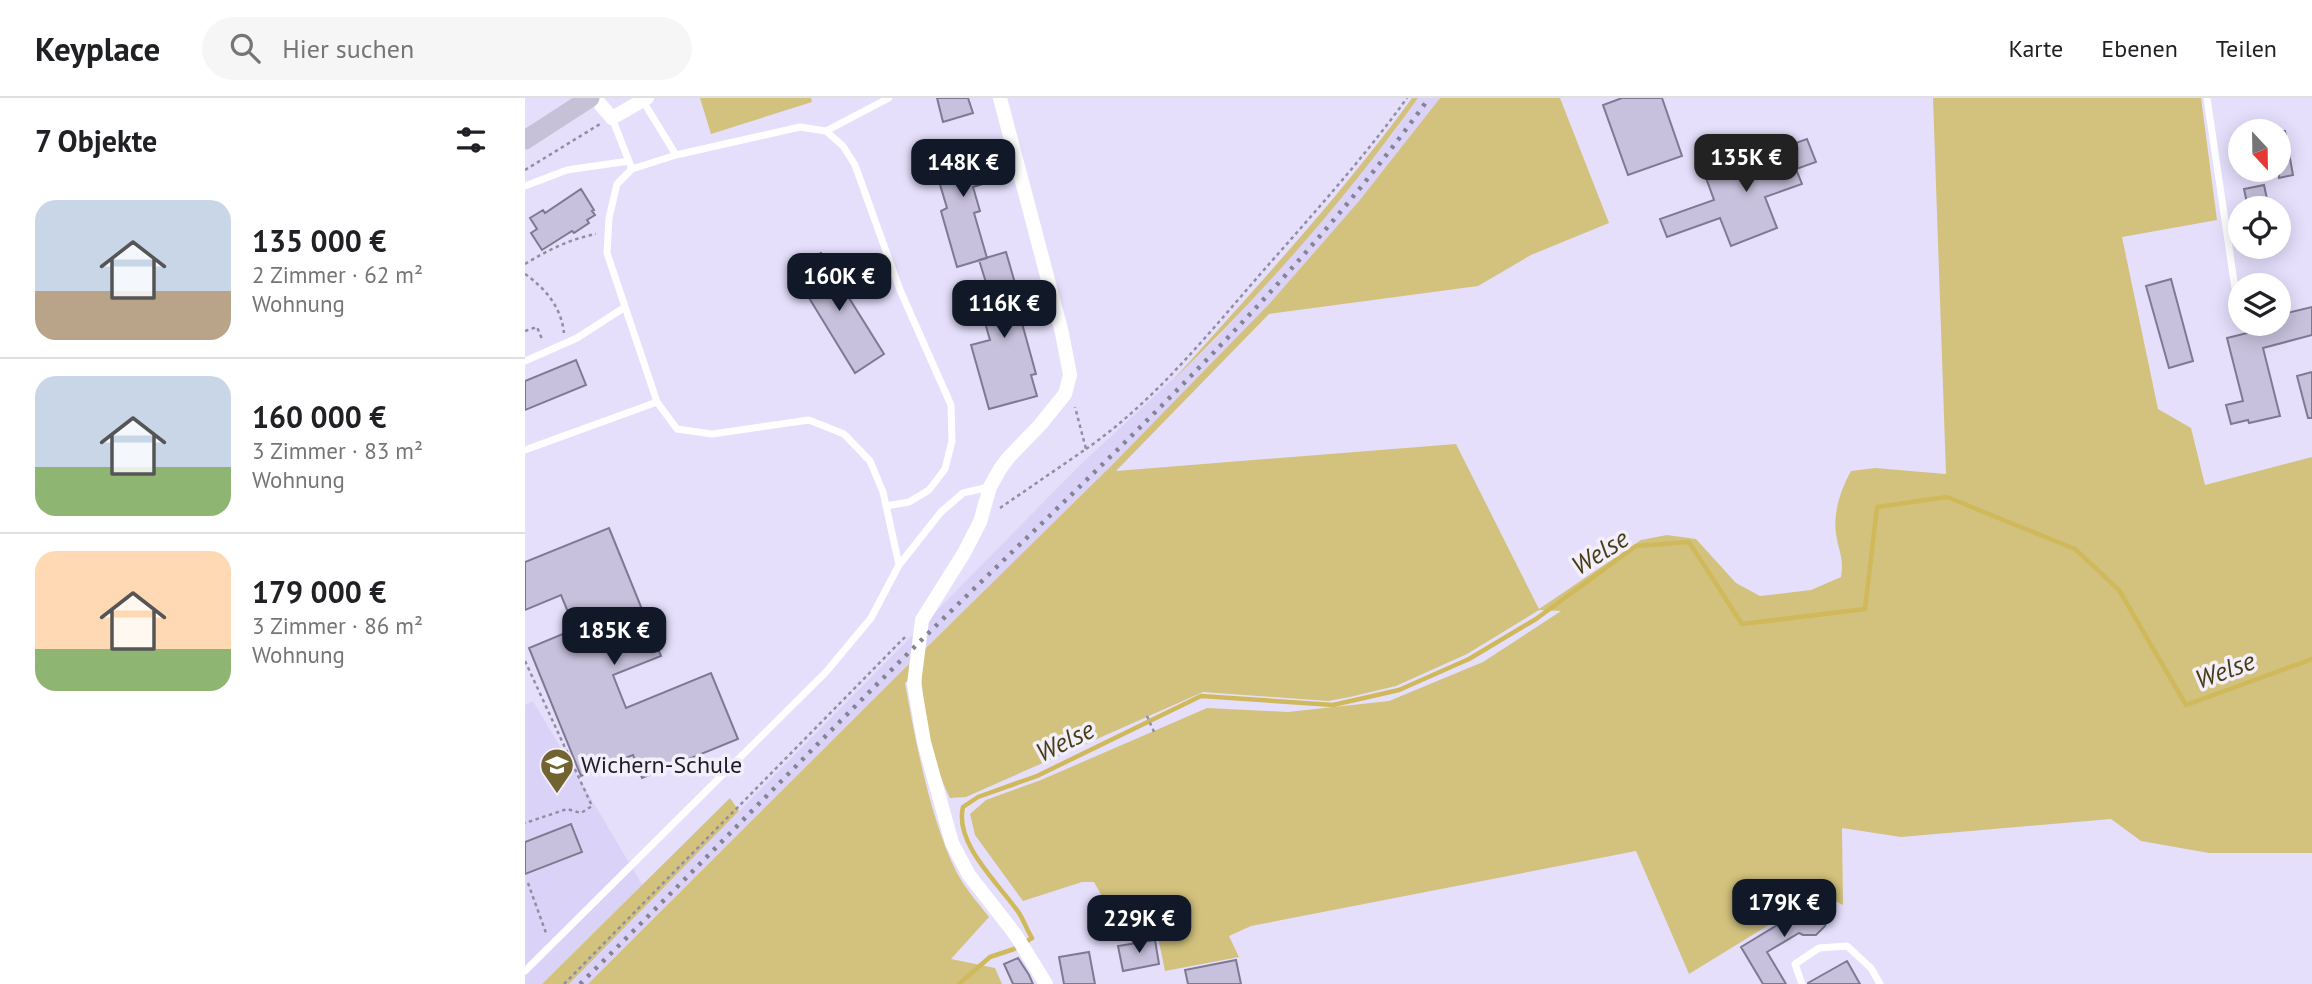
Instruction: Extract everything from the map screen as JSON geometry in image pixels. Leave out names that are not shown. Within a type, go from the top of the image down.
[{"type":"main road","points":[[525,140],[593,98]]},
{"type":"street","points":[[593,98],[612,118],[645,100]]},
{"type":"street","points":[[1000,98],[1062,333],[1070,375],[1065,394],[1009,457],[990,487],[980,522],[922,620],[914,684],[924,742],[952,843],[969,875],[1015,934],[1046,984]]},
{"type":"lane","points":[[826,131],[889,98]]},
{"type":"lane","points":[[2207,98],[2233,273]]},
{"type":"lane","points":[[645,100],[676,155]]},
{"type":"lane","points":[[612,118],[631,165]]},
{"type":"lane","points":[[525,186],[567,170],[631,165],[800,127],[826,131],[843,146],[855,165],[900,290],[951,405],[952,441],[945,469],[929,490],[909,502],[886,506]]},
{"type":"lane","points":[[631,165],[617,184],[607,234],[607,253],[657,402],[677,429],[712,434],[809,420],[844,434],[870,461],[883,492],[899,565]]},
{"type":"lane","points":[[525,361],[566,343],[625,307]]},
{"type":"lane","points":[[525,450],[657,402]]},
{"type":"lane","points":[[525,971],[826,672],[871,618],[899,565],[940,512],[963,493],[990,487]]},
{"type":"lane","points":[[1802,984],[1795,964],[1819,948],[1847,946],[1871,968],[1880,984]]},
{"type":"path","points":[[980,522],[1116,428],[1156,391],[1307,221],[1407,98]]},
{"type":"path","points":[[525,170],[612,118]]},
{"type":"path","points":[[525,264],[557,245],[578,237],[607,234]]},
{"type":"path","points":[[525,274],[551,297],[559,312],[566,343]]},
{"type":"path","points":[[525,331],[537,327],[547,352]]},
{"type":"path","points":[[1068,383],[1086,449]]},
{"type":"path","points":[[564,984],[922,620]]},
{"type":"path","points":[[525,661],[592,806],[581,813],[567,809],[525,823]]},
{"type":"path","points":[[1147,716],[1154,732]]},
{"type":"path","points":[[529,883],[551,944]]},
{"type":"shaded area","points":[[700,98],[811,98],[812,102],[711,134]]},
{"type":"shaded area","points":[[1412,98],[1418,98],[1333,209],[1240,313],[1174,379],[1327,206]]},
{"type":"shaded area","points":[[1418,98],[1440,98],[1359,201],[1270,303],[1111,466],[588,984],[569,984],[1080,465],[1217,338],[1309,236],[1391,136]]},
{"type":"shaded area","points":[[1440,98],[1560,98],[1609,223],[1531,255],[1478,286],[1269,314],[1116,471],[1456,444],[1539,609],[1641,540],[1667,535],[1696,539],[1736,583],[1760,596],[1811,590],[1841,577],[1842,560],[1836,534],[1836,517],[1841,493],[1851,471],[1875,468],[1946,474],[1933,98],[2201,98],[2217,220],[2122,237],[2158,409],[2191,428],[2205,485],[2312,457],[2312,853],[2209,853],[2141,841],[2111,819],[1901,837],[1842,828],[1843,905],[1818,892],[1794,893],[1780,918],[1689,974],[1636,851],[1251,926],[1229,936],[1239,957],[1165,971],[1158,937],[1126,939],[1094,882],[1082,882],[1023,901],[975,835],[970,814],[986,800],[1041,780],[1207,708],[1288,712],[1389,701],[1483,662],[1561,611],[1539,610],[1467,654],[1396,686],[1350,697],[1328,701],[1203,692],[966,797],[950,798],[932,747],[924,708],[921,653],[1111,466],[1270,303],[1359,201]]},
{"type":"shaded area","points":[[909,664],[909,680],[905,683],[919,755],[939,829],[957,873],[989,917],[951,959],[995,968],[1002,984],[588,984]]},
{"type":"shaded area","name":"Wichern-Schule","points":[[533,701],[643,886],[542,984],[525,984],[525,705]]},
{"type":"shaded area","points":[[730,798],[739,811],[569,984],[542,984]]},
{"type":"building","points":[[937,98],[968,98],[973,113],[943,122]]},
{"type":"building","points":[[1622,98],[1662,98],[1682,156],[1628,175],[1603,105]]},
{"type":"building","points":[[1807,139],[1816,162],[1796,169],[1802,184],[1765,197],[1777,228],[1731,246],[1720,218],[1667,237],[1660,219],[1714,200],[1705,175]]},
{"type":"building","points":[[961,142],[967,162],[994,154],[1002,178],[973,187],[980,211],[974,213],[987,258],[957,267],[941,211],[947,208],[930,151]]},
{"type":"building","points":[[2264,185],[2266,196],[2246,196],[2244,189]]},
{"type":"building","points":[[581,189],[595,215],[587,220],[589,223],[574,233],[572,231],[542,250],[531,233],[537,229],[530,218],[543,210],[545,213]]},
{"type":"building","points":[[1006,252],[1019,297],[1015,298],[1036,374],[1031,375],[1037,396],[989,409],[971,345],[990,340],[981,309],[993,305],[979,260]]},
{"type":"building","points":[[821,253],[884,354],[855,373],[794,270]]},
{"type":"building","points":[[2171,279],[2193,361],[2169,368],[2146,286]]},
{"type":"building","points":[[2312,307],[2312,335],[2263,348],[2280,416],[2231,424],[2226,405],[2243,401],[2227,338],[2291,336],[2291,312]]},
{"type":"building","points":[[576,360],[586,385],[525,410],[525,381]]},
{"type":"building","points":[[2312,372],[2312,418],[2308,418],[2297,376]]},
{"type":"building","points":[[609,528],[661,656],[613,675],[626,708],[711,673],[738,739],[642,778],[633,755],[581,776],[529,648],[575,629],[561,595],[525,610],[525,562]]},
{"type":"building","points":[[571,824],[582,852],[525,874],[525,842]]},
{"type":"building","points":[[1808,899],[1824,907],[1827,920],[1825,926],[1816,935],[1799,933],[1767,952],[1786,984],[1763,984],[1741,947],[1789,918],[1796,904]]},
{"type":"building","points":[[1155,940],[1159,964],[1123,971],[1118,946]]},
{"type":"building","points":[[1089,952],[1095,984],[1064,984],[1059,957]]},
{"type":"building","points":[[1018,958],[1033,984],[1013,984],[1004,964]]},
{"type":"building","points":[[1236,960],[1241,984],[1188,984],[1185,970]]},
{"type":"building","points":[[1847,961],[1860,984],[1808,984],[1808,983]]},
{"type":"waterway","name":"Welse","points":[[959,984],[990,957],[1014,949],[1032,938],[1019,913],[981,863],[965,835],[963,807],[978,797],[1037,776],[1201,696],[1333,705],[1399,690],[1469,659],[1536,619],[1636,546],[1689,542],[1742,624],[1865,609],[1877,507],[1947,497],[2075,549],[2119,590],[2186,705],[2312,659]]},
{"type":"railway","points":[[580,984],[903,658],[1201,366],[1320,236],[1429,98]]},
{"type":"place","name":"Wichern-Schule","points":[[557,795]]}]
